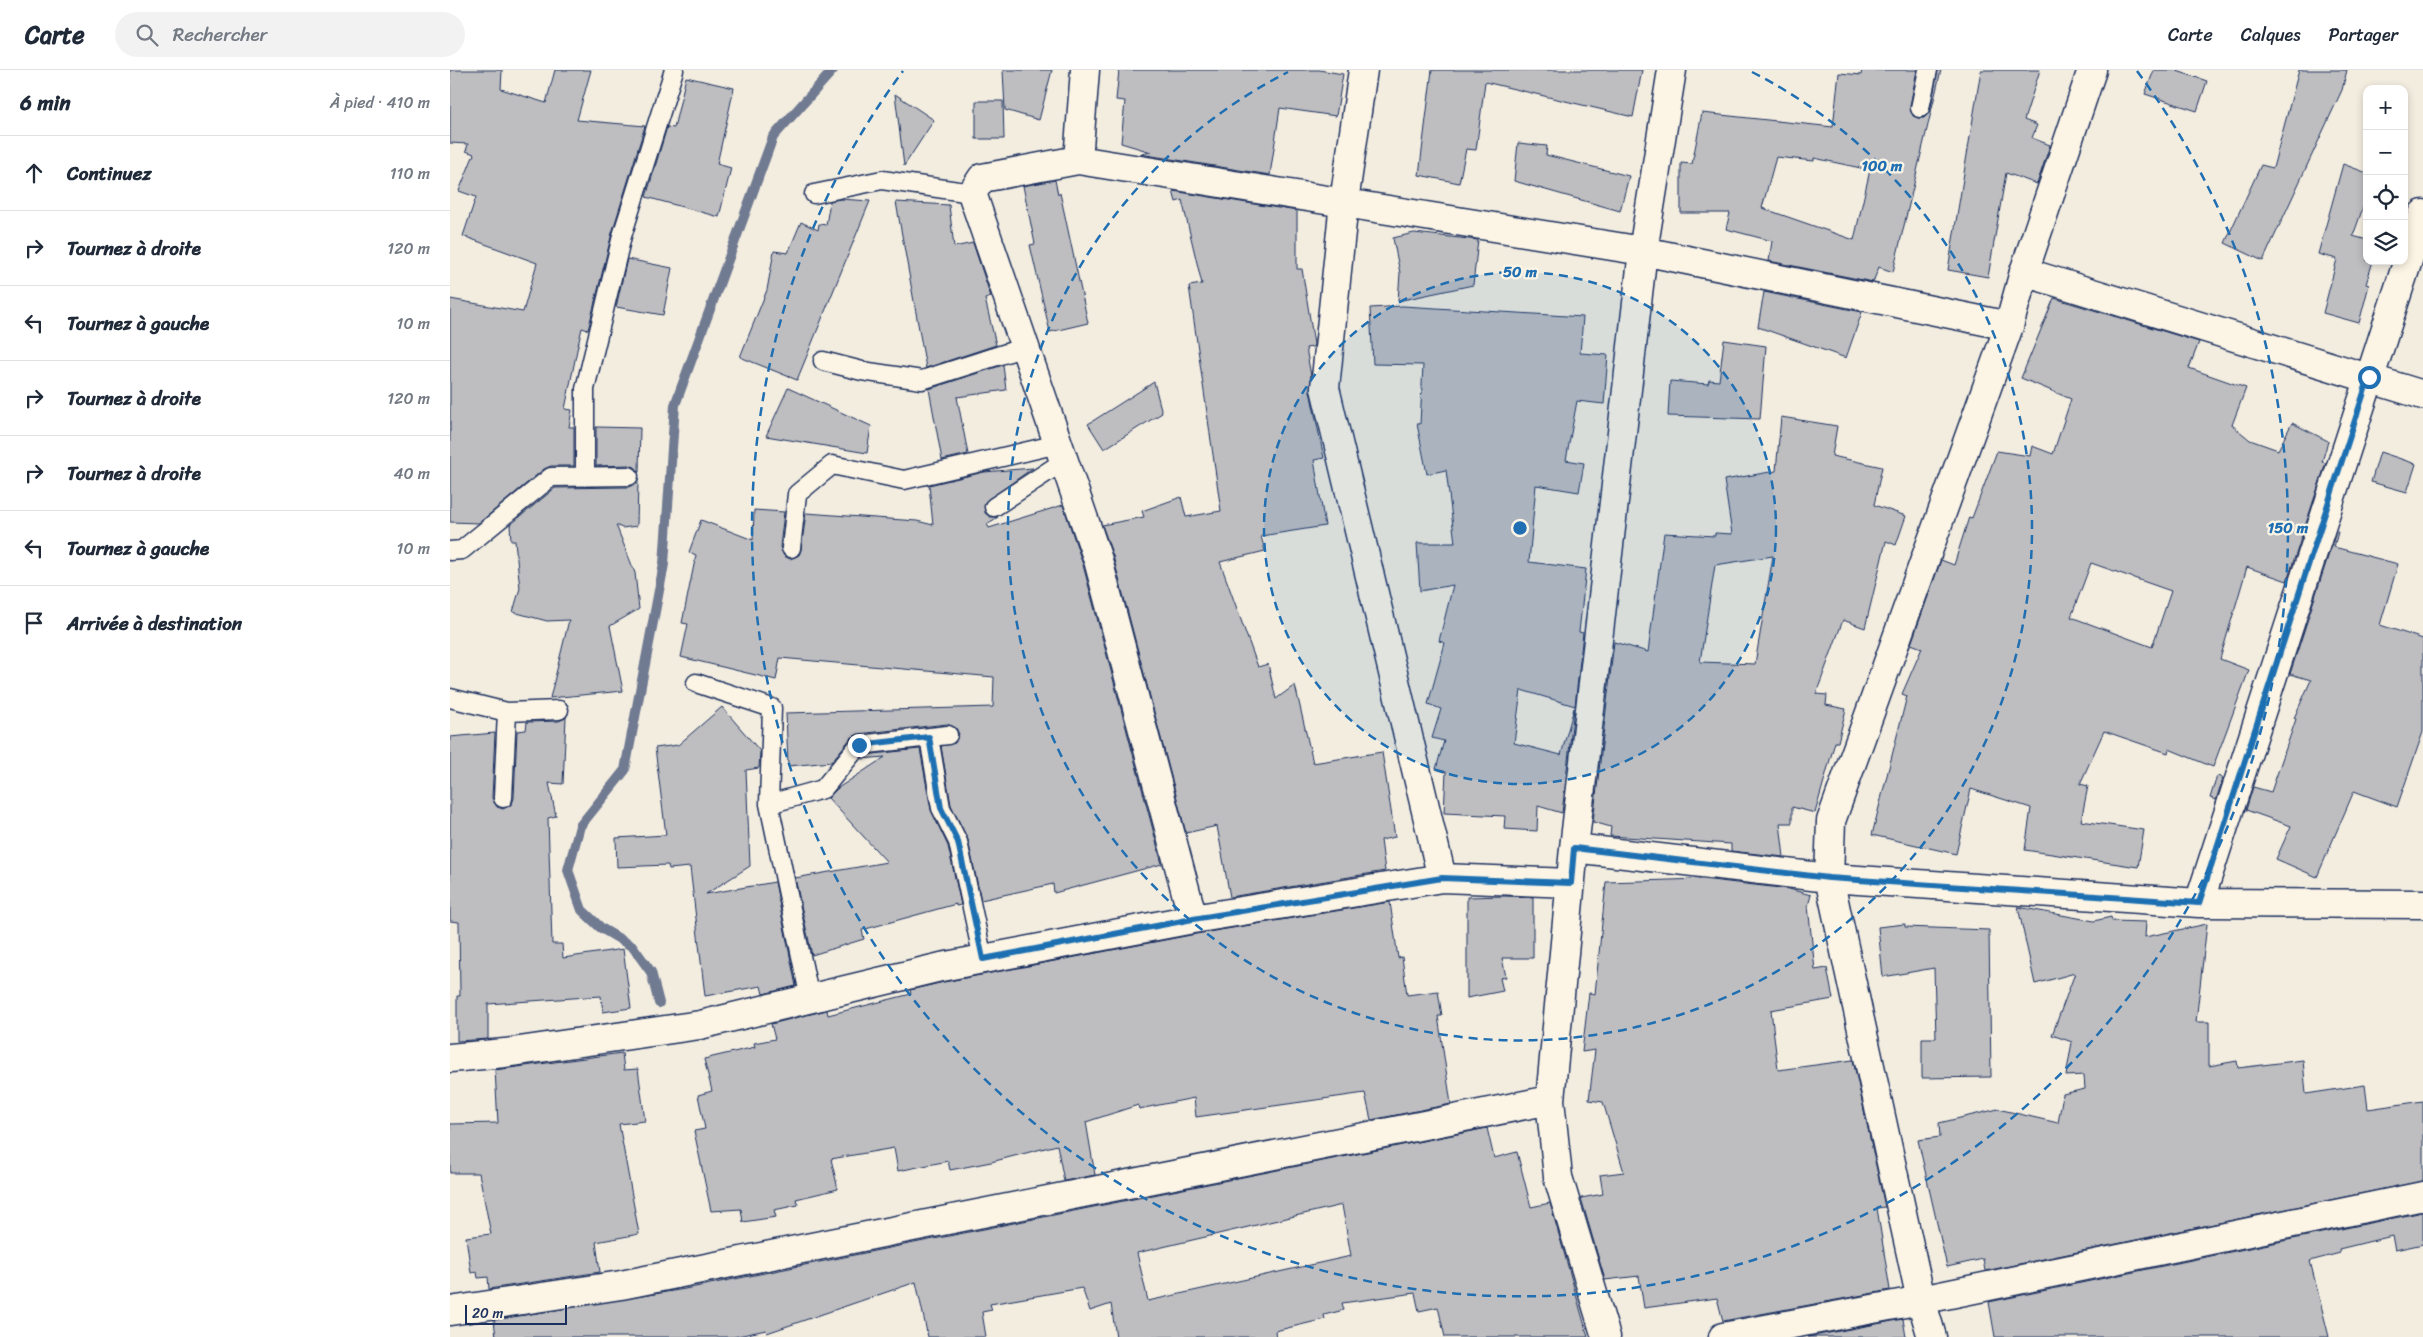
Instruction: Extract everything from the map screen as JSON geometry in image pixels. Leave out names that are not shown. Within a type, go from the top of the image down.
[{"type":"street","points":[[1078,160],[1085,70]]},
{"type":"street","points":[[1363,70],[1344,202],[1325,388],[1442,878]]},
{"type":"street","points":[[1606,1337],[1558,1177],[1550,1100],[1574,848],[1643,251],[1672,70]]},
{"type":"street","points":[[1932,1337],[1921,1300],[1829,878],[1831,821],[2009,326],[2024,272],[2092,70]]},
{"type":"street","points":[[1193,919],[1098,560],[972,193],[982,178],[1078,160],[1643,251],[2009,326]]},
{"type":"street","points":[[2199,903],[2423,214]]},
{"type":"street","points":[[2024,272],[2423,395]]},
{"type":"street","points":[[1574,848],[1829,878],[2199,903],[2423,904]]},
{"type":"street","points":[[450,1058],[505,1053],[700,1025],[983,959],[1193,919],[1442,878],[1571,883]]},
{"type":"street","points":[[450,1311],[621,1285],[1550,1100]]},
{"type":"street","points":[[1724,1337],[1921,1300],[2423,1196]]},
{"type":"lane","points":[[585,477],[585,389],[622,236],[674,70]]},
{"type":"lane","points":[[1920,108],[1928,70]]},
{"type":"lane","points":[[814,194],[882,180],[972,193]]},
{"type":"lane","points":[[823,361],[862,371],[922,380],[1025,347]]},
{"type":"lane","points":[[994,507],[1061,453]]},
{"type":"lane","points":[[791,548],[797,494],[832,465],[904,480],[1061,453]]},
{"type":"lane","points":[[450,551],[462,550],[551,477],[629,476]]},
{"type":"lane","points":[[696,683],[772,708],[769,804],[810,999]]},
{"type":"lane","points":[[450,698],[507,712],[559,710]]},
{"type":"lane","points":[[503,798],[507,712]]},
{"type":"lane","points":[[769,804],[823,788],[859,745],[948,735]]},
{"type":"lane","points":[[929,737],[941,808],[958,842],[983,959]]},
{"type":"building","points":[[450,70],[502,70],[501,89],[546,103],[555,70],[591,70],[577,120],[645,126],[612,233],[588,330],[582,328],[577,350],[565,409],[572,410],[569,427],[574,427],[574,466],[551,466],[544,469],[479,523],[450,522],[450,299],[523,312],[537,263],[463,236],[476,197],[459,191],[474,154],[466,151],[468,144],[450,143]]},
{"type":"building","points":[[1003,70],[1052,70],[1039,120],[1005,110]]},
{"type":"building","points":[[1119,70],[1319,70],[1343,74],[1336,116],[1280,108],[1270,175],[1140,154],[1151,152],[1121,143],[1125,101],[1116,100]]},
{"type":"building","points":[[1432,70],[1642,70],[1633,117],[1485,82],[1476,150],[1466,149],[1459,183],[1419,175]]},
{"type":"building","points":[[1862,70],[1917,70],[1910,106],[1913,116],[1924,118],[1930,111],[1938,70],[1941,70],[1893,272],[1879,267],[1873,282],[1769,261],[1772,241],[1726,229],[1730,213],[1681,213],[1681,163],[1692,164],[1702,113],[1833,127],[1839,73],[1861,75]],"holes":[[[1776,157],[1814,161],[1814,158],[1870,170],[1854,240],[1762,208]]]},
{"type":"building","points":[[1981,70],[2040,70],[2024,120],[2037,125],[2032,138],[2050,145],[2037,184],[2006,173],[1988,277],[1948,270]]},
{"type":"building","points":[[2154,70],[2174,70],[2207,81],[2197,111],[2145,94]]},
{"type":"building","points":[[2299,70],[2347,70],[2342,90],[2263,261],[2225,243],[2261,165],[2273,168]]},
{"type":"building","points":[[686,77],[734,88],[717,164],[731,168],[719,217],[646,197],[667,127],[674,128]]},
{"type":"building","points":[[895,94],[934,120],[904,166]]},
{"type":"building","points":[[976,101],[1003,101],[1004,139],[976,139]]},
{"type":"building","points":[[1518,143],[1547,146],[1546,155],[1629,176],[1620,211],[1514,181]]},
{"type":"building","points":[[2343,164],[2363,172],[2363,207],[2353,236],[2363,239],[2363,265],[2372,265],[2366,284],[2369,285],[2359,323],[2323,313],[2337,259],[2318,254]]},
{"type":"building","points":[[1055,180],[1058,195],[1060,193],[1088,323],[1050,332],[1030,245],[1035,244],[1023,186]]},
{"type":"building","points":[[1173,191],[1297,211],[1297,269],[1302,269],[1314,344],[1313,347],[1306,348],[1311,376],[1310,391],[1324,458],[1314,460],[1325,526],[1261,536],[1265,551],[1220,562],[1258,667],[1268,664],[1276,699],[1295,685],[1313,763],[1382,752],[1395,837],[1381,840],[1385,871],[1230,897],[1217,826],[1186,833],[1113,556],[1102,525],[1144,517],[1142,511],[1181,497],[1186,517],[1221,511],[1189,286],[1202,284],[1182,200],[1176,202]]},
{"type":"building","points":[[840,199],[870,201],[797,380],[740,357],[767,290],[774,251],[788,253],[801,222],[818,230],[819,224],[826,225],[830,201]]},
{"type":"building","points":[[896,202],[949,205],[954,247],[973,243],[991,297],[985,299],[996,345],[926,368]]},
{"type":"building","points":[[1414,233],[1478,240],[1473,285],[1398,301],[1400,273],[1393,238]]},
{"type":"building","points":[[627,259],[672,268],[663,315],[616,307]]},
{"type":"building","points":[[1764,292],[1862,312],[1846,358],[1758,327]]},
{"type":"building","points":[[2054,298],[2199,342],[2189,368],[2246,388],[2232,425],[2250,440],[2278,450],[2292,423],[2328,441],[2322,462],[2326,463],[2287,581],[2247,567],[2220,659],[2249,670],[2213,767],[2169,749],[2168,753],[2104,731],[2080,784],[2088,786],[2081,821],[2144,830],[2138,867],[2025,850],[2031,808],[1971,789],[1956,854],[1872,835],[1907,696],[1902,694],[1922,648],[1911,644],[1941,560],[1954,565],[1969,517],[1972,518],[1997,451],[2030,456],[2032,446],[2053,454],[2071,399],[2021,378]],"holes":[[[2091,563],[2171,591],[2152,647],[2071,617]]]},
{"type":"building","points":[[1403,306],[1583,317],[1580,353],[1608,355],[1604,404],[1577,401],[1566,460],[1584,463],[1579,492],[1536,485],[1529,562],[1586,569],[1579,632],[1583,633],[1575,706],[1521,690],[1514,743],[1561,755],[1574,708],[1562,813],[1538,806],[1537,831],[1504,829],[1505,816],[1444,813],[1446,772],[1436,769],[1444,741],[1432,738],[1441,709],[1428,704],[1445,643],[1439,641],[1453,585],[1420,591],[1417,543],[1455,543],[1446,470],[1427,474],[1417,424],[1420,424],[1423,365],[1373,364],[1370,308]]},
{"type":"building","points":[[1724,340],[1766,346],[1760,419],[1668,416],[1670,381],[1708,384],[1709,380],[1719,381]]},
{"type":"building","points":[[1003,365],[1006,390],[957,397],[968,454],[942,460],[929,389]]},
{"type":"building","points":[[1154,382],[1162,413],[1104,449],[1088,424]]},
{"type":"building","points":[[788,388],[871,426],[867,453],[766,436]]},
{"type":"building","points":[[1781,417],[1837,426],[1832,456],[1882,467],[1874,505],[1906,516],[1896,545],[1886,541],[1865,628],[1843,620],[1816,694],[1827,695],[1826,705],[1846,709],[1838,742],[1835,742],[1815,813],[1792,807],[1792,823],[1780,823],[1784,857],[1731,851],[1731,844],[1610,836],[1611,827],[1593,822],[1614,642],[1648,652],[1664,533],[1715,536],[1715,533],[1732,534],[1724,480],[1776,471]],"holes":[[[1773,556],[1755,664],[1700,662],[1715,565]]]},
{"type":"building","points":[[596,427],[640,428],[639,472],[635,467],[629,465],[596,466]]},
{"type":"building","points":[[2380,452],[2416,464],[2407,492],[2371,482]]},
{"type":"building","points":[[1033,468],[985,502],[985,513],[990,517],[998,517],[987,524],[989,528],[1063,505],[1083,565],[1162,864],[1054,893],[1053,884],[981,900],[968,840],[951,805],[941,746],[955,743],[959,734],[956,728],[947,724],[858,734],[851,738],[831,762],[788,766],[786,713],[993,707],[994,677],[780,658],[776,680],[681,657],[688,624],[682,623],[696,555],[689,552],[701,520],[753,540],[754,510],[784,512],[780,547],[784,556],[790,559],[799,555],[801,550],[806,513],[917,521],[933,525],[929,485],[984,472]]},
{"type":"building","points":[[638,481],[637,526],[622,528],[616,525],[635,573],[639,609],[610,626],[623,691],[550,698],[569,620],[547,621],[513,612],[520,588],[515,541],[511,541],[510,525],[555,488],[629,487]]},
{"type":"building","points":[[2336,532],[2338,532],[2334,547],[2398,564],[2380,625],[2423,639],[2423,732],[2397,807],[2354,791],[2317,877],[2276,859],[2291,826],[2246,810],[2253,787],[2271,792],[2296,719],[2294,718],[2311,680],[2290,674]]},
{"type":"building","points":[[722,707],[760,751],[759,768],[746,770],[750,866],[706,894],[775,882],[796,986],[763,994],[761,986],[705,996],[690,867],[669,869],[668,865],[617,867],[616,838],[666,835],[655,748],[678,745]]},
{"type":"building","points":[[566,717],[563,784],[549,783],[556,816],[548,818],[552,944],[562,944],[563,958],[623,949],[631,1008],[603,1012],[601,996],[488,1004],[488,1039],[457,1041],[457,996],[460,996],[459,922],[450,921],[450,737],[495,733],[492,798],[497,807],[503,809],[512,804],[514,798],[517,731],[526,730],[527,722],[559,721]]},
{"type":"building","points":[[920,749],[931,810],[948,846],[961,905],[956,906],[956,904],[862,930],[864,939],[812,955],[795,878],[887,862],[828,798],[838,788],[885,757],[861,759],[864,755]]},
{"type":"building","points":[[2217,776],[2223,778],[2216,800],[2210,798]]},
{"type":"building","points":[[1702,879],[1789,889],[1811,895],[1808,906],[1815,970],[1827,968],[1833,999],[1771,1010],[1778,1070],[1853,1060],[1885,1207],[1877,1208],[1890,1290],[1723,1321],[1717,1298],[1644,1308],[1639,1276],[1605,1280],[1581,1198],[1603,1194],[1600,1175],[1624,1172],[1603,1102],[1589,1100],[1595,1050],[1582,1052],[1589,993],[1595,994],[1606,882]]},
{"type":"building","points":[[1467,897],[1533,897],[1533,958],[1502,958],[1506,977],[1500,978],[1503,991],[1467,998]]},
{"type":"building","points":[[1390,902],[1398,958],[1402,957],[1407,995],[1438,991],[1442,1016],[1438,1016],[1451,1104],[1371,1120],[1365,1093],[1196,1117],[1194,1098],[1139,1109],[1138,1105],[1086,1122],[1095,1175],[1064,1181],[1057,1145],[991,1162],[950,1170],[948,1161],[898,1171],[894,1148],[831,1159],[838,1189],[796,1199],[798,1205],[774,1210],[776,1217],[743,1222],[741,1209],[711,1211],[694,1131],[705,1129],[698,1095],[712,1091],[704,1059],[755,1047],[754,1043],[775,1039],[771,1024],[827,1010],[828,1015],[911,994],[910,990],[944,982],[1196,934]]},
{"type":"building","points":[[2018,907],[2094,921],[2111,917],[2112,921],[2146,922],[2145,937],[2207,924],[2196,1022],[2209,1022],[2209,1066],[2237,1061],[2238,1068],[2303,1060],[2306,1094],[2365,1085],[2368,1109],[2423,1101],[2423,1181],[1985,1271],[1983,1259],[1947,1267],[1918,1140],[1940,1137],[1939,1123],[1998,1109],[2058,1123],[2063,1094],[2085,1089],[2084,1075],[2066,1076],[2072,1042],[2052,1035],[2075,973],[2035,984]]},
{"type":"building","points":[[1905,924],[1905,927],[1989,930],[1991,1077],[1922,1078],[1922,1038],[1936,1038],[1934,968],[1883,977],[1878,927]]},
{"type":"building","points":[[622,1053],[624,1070],[638,1069],[645,1121],[619,1124],[639,1234],[596,1242],[600,1272],[489,1289],[488,1277],[478,1278],[477,1272],[471,1273],[466,1237],[491,1234],[479,1173],[450,1173],[450,1124],[498,1123],[495,1070]]},
{"type":"building","points":[[1487,1128],[1494,1158],[1517,1152],[1531,1207],[1550,1203],[1588,1337],[1445,1337],[1438,1307],[1419,1311],[1415,1293],[1342,1303],[1344,1310],[1324,1315],[1325,1319],[1275,1331],[1276,1337],[1116,1337],[1111,1304],[1090,1311],[1082,1288],[990,1304],[992,1310],[982,1312],[986,1337],[928,1337],[916,1282],[767,1333],[766,1330],[733,1337],[496,1337],[494,1320],[685,1289]],"holes":[[[1342,1205],[1351,1256],[1148,1301],[1137,1253]]]},
{"type":"building","points":[[2423,1212],[2423,1244],[2395,1250],[2392,1236],[2339,1249],[2340,1253],[2310,1261],[2329,1337],[1995,1337],[1989,1302]]},
{"type":"building","points":[[1903,1319],[1906,1337],[1808,1337]]},
{"type":"waterway","points":[[659,1003],[651,972],[633,947],[601,928],[582,910],[568,870],[580,826],[625,770],[664,564],[675,405],[773,137],[833,70]]},
{"type":"route","points":[[859,745],[929,737],[941,808],[958,842],[983,959],[1193,919],[1442,878],[1571,883],[1574,848],[1829,878],[2199,903],[2369,377]]}]
